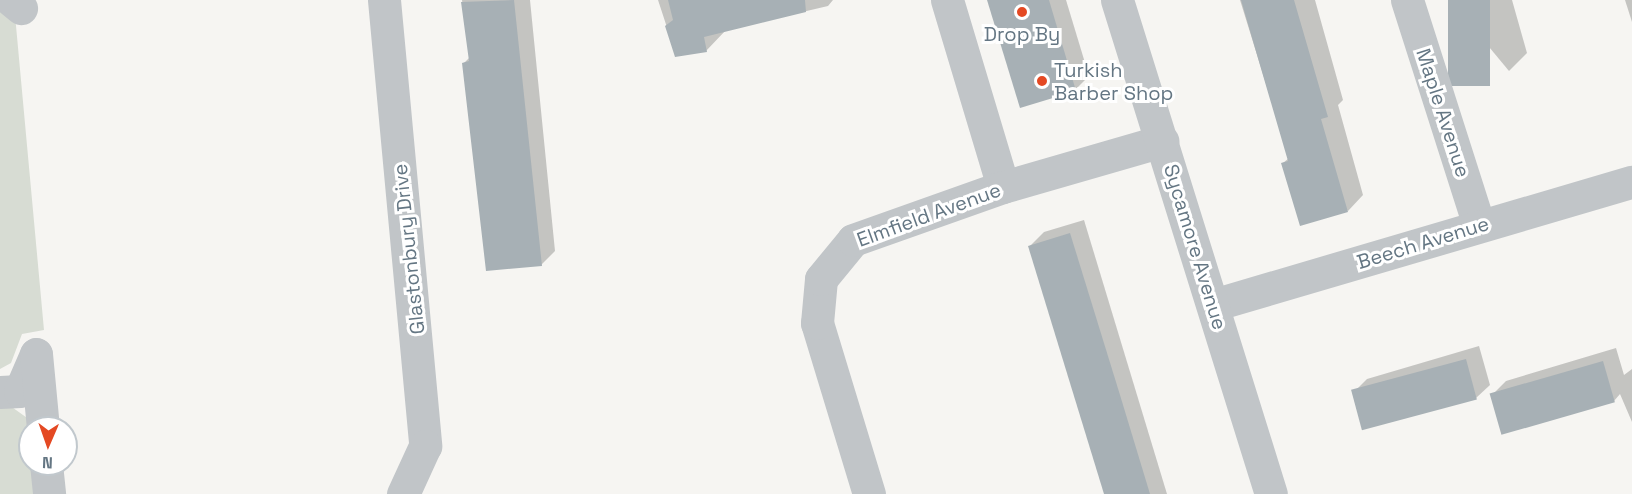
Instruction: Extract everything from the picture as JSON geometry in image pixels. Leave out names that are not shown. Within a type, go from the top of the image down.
[{"type":"street","name":"Glastonbury Drive","points":[[384,0],[426,446],[403,494]]},
{"type":"street","points":[[947,0],[1003,187]]},
{"type":"street","name":"Sycamore Avenue","points":[[1117,0],[1214,305],[1271,494]]},
{"type":"street","name":"Maple Avenue","points":[[1407,0],[1479,226]]},
{"type":"street","name":"Elmfield Avenue","points":[[868,494],[817,323],[821,279],[853,240],[1003,187],[1162,141]]},
{"type":"street","name":"Beech Avenue","points":[[1214,305],[1632,182]]},
{"type":"street","points":[[0,393],[20,392],[36,354],[42,416]]},
{"type":"street","points":[[47,476],[49,494]]},
{"type":"shaded area","points":[[0,4],[14,4],[44,330],[22,334],[11,363],[0,369]]},
{"type":"shaded area","points":[[9,405],[24,416],[18,416],[18,476],[33,476],[38,494],[0,494],[0,406]]},
{"type":"building","points":[[514,0],[542,266],[486,271],[462,63],[469,61],[461,2]]},
{"type":"building","points":[[668,0],[805,0],[806,12],[704,37],[707,52],[675,57],[665,26],[673,20]]},
{"type":"building","points":[[987,0],[1049,0],[1076,91],[1020,108]]},
{"type":"building","points":[[1241,0],[1294,0],[1328,117],[1321,119],[1348,212],[1300,226],[1281,163],[1288,161]]},
{"type":"building","points":[[1448,0],[1490,0],[1490,86],[1448,86]]},
{"type":"building","points":[[1070,233],[1150,494],[1104,494],[1028,246]]},
{"type":"building","points":[[1466,359],[1477,400],[1362,430],[1351,390]]},
{"type":"building","points":[[1603,361],[1615,402],[1501,435],[1490,394]]},
{"type":"place","name":"Drop By","points":[[1022,12]]},
{"type":"place","name":"Turkish Barber Shop","points":[[1042,81]]}]
